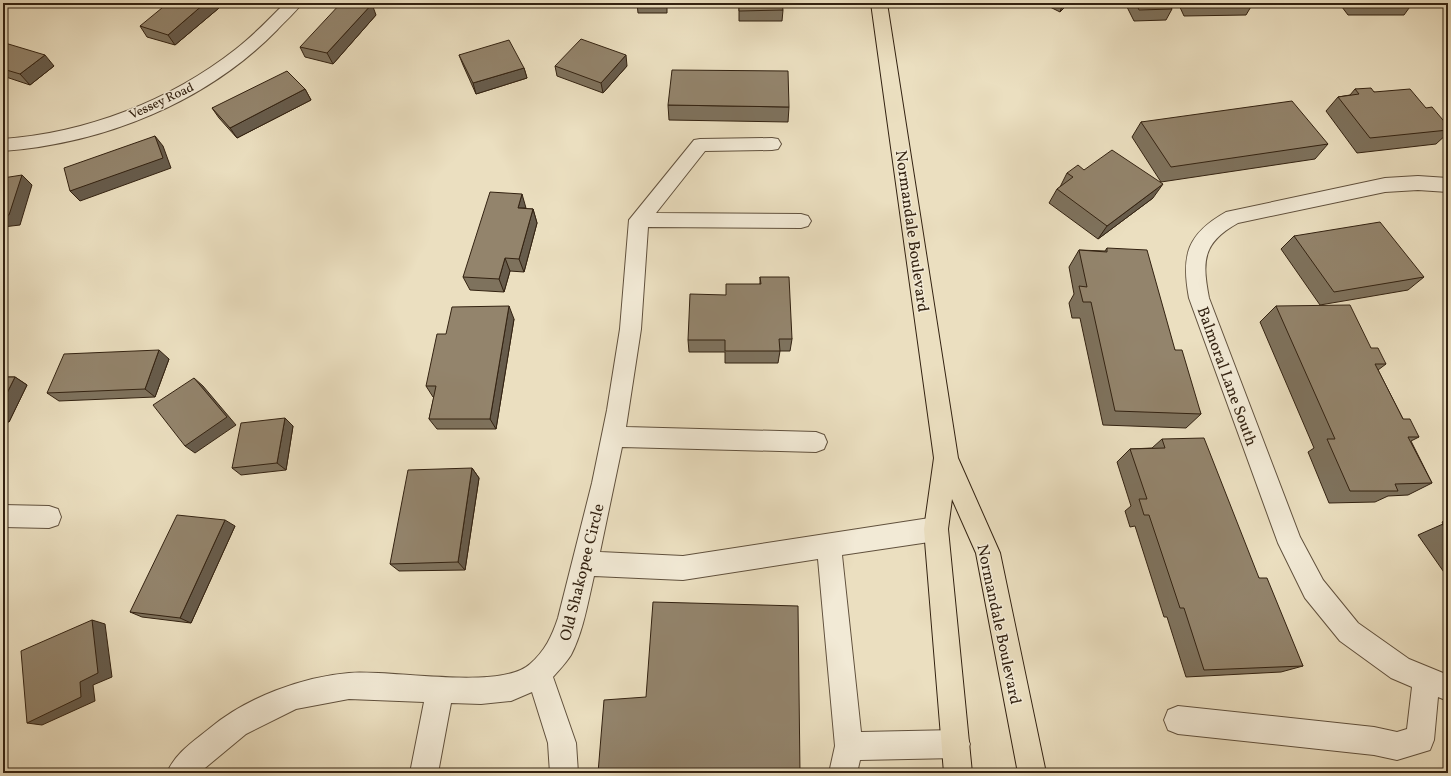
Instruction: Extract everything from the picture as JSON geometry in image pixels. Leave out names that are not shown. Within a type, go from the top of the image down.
[{"type":"main road","name":"Normandale Boulevard","points":[[879,3],[946,458],[988,553],[1032,773]]},
{"type":"main road","name":"Normandale Boulevard","points":[[946,458],[936,529],[958,773]]},
{"type":"street","name":"Vessey Road","points":[[3,145],[55,139],[100,127],[152,106],[202,81],[241,54],[294,3]]},
{"type":"street","points":[[639,220],[700,145],[772,144]]},
{"type":"street","name":"Balmoral Lane South","points":[[1437,684],[1400,669],[1349,632],[1314,589],[1288,535],[1199,298],[1194,272],[1198,249],[1212,230],[1233,217],[1385,185],[1418,183],[1448,185]]},
{"type":"street","points":[[639,220],[801,221]]},
{"type":"street","name":"Old Shakopee Circle","points":[[180,773],[186,766],[236,724],[294,696],[349,686],[481,691],[511,688],[539,674],[562,647],[571,618],[613,437],[625,363],[637,260],[639,220]]},
{"type":"street","points":[[613,437],[816,442]]},
{"type":"street","points":[[3,516],[49,517]]},
{"type":"street","points":[[584,563],[683,568],[936,529]]},
{"type":"street","points":[[830,546],[849,746],[843,773]]},
{"type":"street","points":[[539,674],[562,743],[564,773]]},
{"type":"street","points":[[1178,720],[1374,741],[1397,746],[1420,740],[1437,684]]},
{"type":"street","points":[[424,773],[440,690]]},
{"type":"street","points":[[849,746],[956,744]]},
{"type":"building","points":[[168,3],[205,3],[168,35],[140,26]]},
{"type":"building","points":[[341,3],[372,4],[327,53],[300,47]]},
{"type":"building","points":[[739,3],[782,3],[783,10],[739,11]]},
{"type":"building","points":[[1136,3],[1168,3],[1172,9],[1139,10]]},
{"type":"building","points":[[1189,3],[1252,3],[1252,5],[1190,5]]},
{"type":"building","points":[[1355,3],[1411,3],[1412,4],[1356,5]]},
{"type":"building","points":[[581,39],[626,55],[601,83],[555,66]]},
{"type":"building","points":[[509,40],[524,68],[473,83],[459,55]]},
{"type":"building","points":[[5,43],[45,55],[20,74],[3,69],[3,44]]},
{"type":"building","points":[[672,70],[788,71],[789,107],[668,105]]},
{"type":"building","points":[[287,71],[305,89],[230,128],[212,108]]},
{"type":"building","points":[[1371,88],[1374,92],[1410,89],[1426,108],[1432,107],[1448,126],[1448,130],[1370,138],[1338,97],[1359,94],[1355,89]]},
{"type":"building","points":[[1292,101],[1328,144],[1171,167],[1141,122]]},
{"type":"building","points":[[155,136],[163,158],[70,191],[64,168]]},
{"type":"building","points":[[1112,150],[1163,184],[1107,226],[1057,189],[1073,177],[1067,173],[1078,165],[1084,170]]},
{"type":"building","points":[[22,175],[9,215],[3,216],[3,178]]},
{"type":"building","points":[[490,192],[522,194],[518,208],[533,209],[519,259],[505,258],[499,279],[463,277]]},
{"type":"building","points":[[1380,222],[1424,277],[1334,292],[1294,236]]},
{"type":"building","points":[[1107,248],[1147,250],[1175,350],[1182,350],[1201,414],[1115,411],[1091,302],[1083,302],[1079,286],[1087,287],[1079,250],[1107,252]]},
{"type":"building","points":[[760,277],[789,277],[792,339],[779,339],[780,351],[725,351],[725,340],[688,340],[690,294],[726,295],[726,284],[761,284]]},
{"type":"building","points":[[1350,305],[1371,348],[1378,348],[1386,364],[1375,364],[1403,419],[1410,419],[1419,437],[1408,437],[1432,483],[1395,484],[1398,491],[1350,491],[1327,439],[1335,439],[1276,306]]},
{"type":"building","points":[[509,306],[490,419],[429,419],[436,386],[426,386],[437,334],[446,334],[452,307]]},
{"type":"building","points":[[159,350],[145,389],[47,393],[64,354]]},
{"type":"building","points":[[3,377],[15,377],[3,401]]},
{"type":"building","points":[[194,378],[227,417],[185,446],[153,405]]},
{"type":"building","points":[[285,418],[277,463],[232,468],[241,423]]},
{"type":"building","points":[[1204,438],[1259,578],[1267,578],[1303,666],[1204,670],[1184,608],[1180,608],[1149,515],[1144,515],[1139,499],[1147,499],[1130,449],[1165,448],[1162,439]]},
{"type":"building","points":[[472,468],[458,562],[390,564],[408,470]]},
{"type":"building","points":[[177,515],[225,520],[180,618],[130,612]]},
{"type":"building","points":[[1448,522],[1448,531],[1442,524]]},
{"type":"building","points":[[653,602],[798,606],[800,773],[598,773],[604,700],[646,697]]},
{"type":"building","points":[[92,620],[98,673],[80,682],[81,697],[27,723],[21,651]]}]
